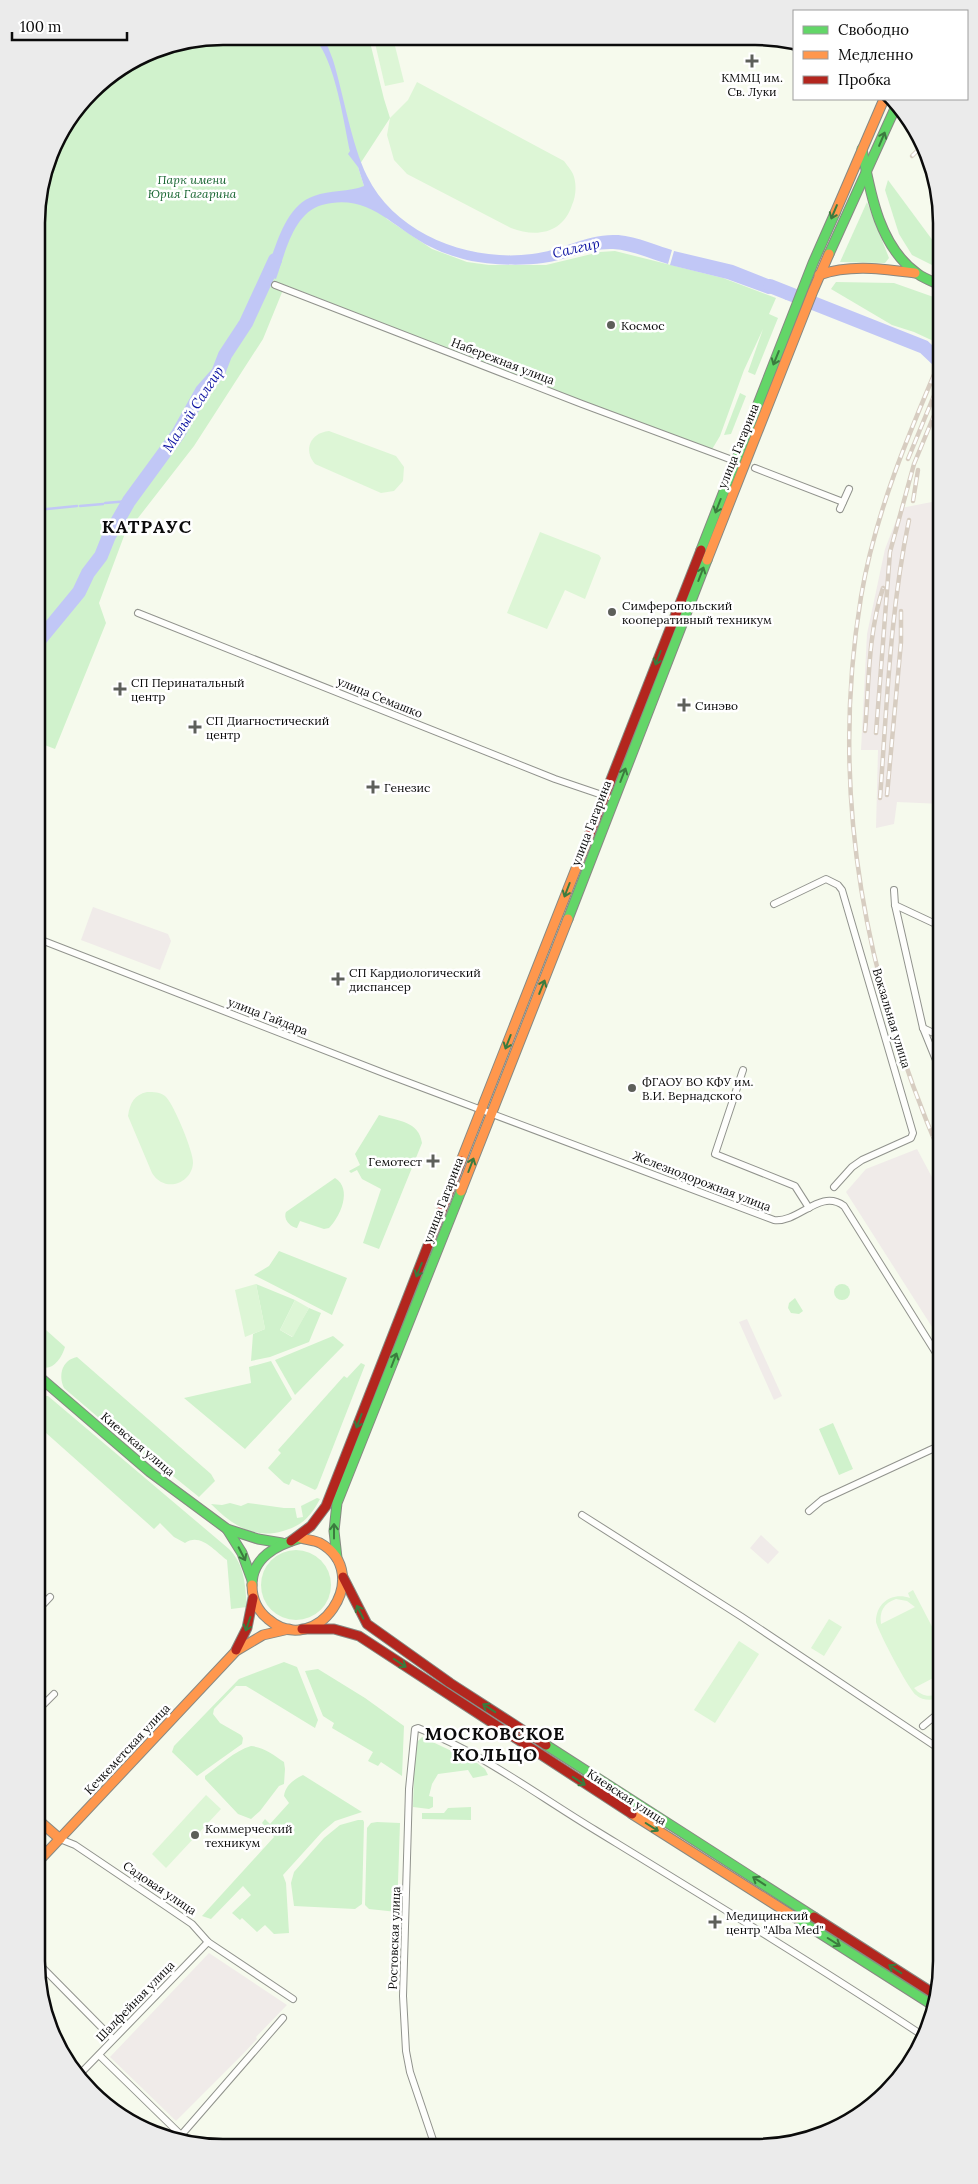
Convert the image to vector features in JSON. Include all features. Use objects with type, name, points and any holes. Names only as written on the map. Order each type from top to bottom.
[{"type":"main road","points":[[806,284],[813,262],[884,100]]},
{"type":"main road","name":"улица Гагарина","points":[[286,1542],[300,1536],[310,1527],[326,1506],[486,1112],[546,976],[803,317],[894,111]]},
{"type":"main road","points":[[862,149],[867,174],[891,245],[902,260],[916,273],[933,282]]},
{"type":"main road","points":[[806,284],[821,274],[837,269],[869,269],[916,273]]},
{"type":"main road","name":"улица Гагарина","points":[[337,1558],[334,1544],[334,1516],[337,1503],[604,796],[806,284]]},
{"type":"main road","name":"Киевская улица","points":[[45,1382],[150,1472],[227,1530],[242,1553],[252,1581]]},
{"type":"main road","name":"Киевская улица","points":[[227,1530],[258,1539],[286,1542]]},
{"type":"main road","points":[[301,1538],[318,1542],[337,1558],[342,1577],[342,1591],[334,1610],[321,1622],[302,1629],[289,1629],[276,1625],[266,1618],[258,1608],[253,1596],[252,1581],[260,1560],[268,1552],[286,1542],[301,1538]]},
{"type":"main road","name":"Киевская улица","points":[[342,1577],[367,1624],[450,1683],[930,1991]]},
{"type":"main road","name":"Кечкеметская улица","points":[[236,1651],[247,1628],[253,1596]]},
{"type":"main road","name":"Кечкеметская улица","points":[[45,1855],[236,1651],[262,1635],[289,1629]]},
{"type":"main road","name":"Киевская улица","points":[[302,1629],[334,1629],[359,1636],[611,1801],[928,2002]]},
{"type":"main road","name":"Садовая улица","points":[[45,1826],[60,1839]]},
{"type":"street","name":"Набережная улица","points":[[274,285],[573,401],[735,461]]},
{"type":"street","points":[[755,468],[843,502]]},
{"type":"street","points":[[840,509],[849,489]]},
{"type":"street","name":"улица Семашко","points":[[138,613],[556,779],[614,799]]},
{"type":"street","name":"Вокзальная улица","points":[[774,904],[826,879],[838,885],[842,890],[913,1133],[911,1138],[862,1160],[852,1167],[834,1187]]},
{"type":"street","points":[[894,890],[895,906],[923,1028],[933,1053]]},
{"type":"street","points":[[895,906],[933,923]]},
{"type":"street","name":"улица Гайдара","points":[[45,941],[486,1112]]},
{"type":"street","points":[[923,1028],[933,1033]]},
{"type":"street","points":[[743,1070],[715,1154],[796,1186],[809,1208]]},
{"type":"street","name":"Железнодорожная улица","points":[[486,1112],[774,1220],[785,1220],[827,1200],[834,1200],[844,1206],[933,1347]]},
{"type":"street","points":[[809,1511],[822,1500],[933,1449]]},
{"type":"street","points":[[582,1515],[742,1617],[933,1745]]},
{"type":"street","points":[[45,1602],[50,1597]]},
{"type":"street","points":[[45,1703],[54,1694]]},
{"type":"street","points":[[923,1726],[933,1718]]},
{"type":"street","name":"Ростовская улица","points":[[433,2139],[410,2072],[406,2051],[403,2005],[409,1790],[415,1729],[418,1728],[470,1752],[512,1777],[593,1829],[755,1927],[918,2032]]},
{"type":"street","name":"Садовая улица","points":[[60,1839],[75,1845],[192,1924],[208,1942],[293,1999]]},
{"type":"street","name":"Шалфейная улица","points":[[83,2071],[208,1942]]},
{"type":"street","points":[[45,1970],[113,2039]]},
{"type":"street","points":[[182,2134],[283,2018]]},
{"type":"street","points":[[99,2055],[180,2134]]},
{"type":"shaded area","points":[[933,502],[933,804],[897,802],[894,824],[876,828],[878,750],[861,750],[867,634],[885,549],[901,508]]},
{"type":"shaded area","points":[[93,907],[168,934],[171,941],[160,970],[81,940]]},
{"type":"shaded area","points":[[917,1149],[933,1179],[933,1328],[846,1192],[866,1169]]},
{"type":"shaded area","points":[[747,1319],[782,1396],[774,1400],[739,1322]]},
{"type":"shaded area","points":[[761,1535],[779,1552],[768,1564],[750,1548]]},
{"type":"shaded area","points":[[209,1953],[287,2005],[256,2037],[257,2039],[243,2054],[176,2121],[110,2057]]},
{"type":"green space","name":"Парк имени Юрия Гагарина","points":[[211,45],[371,45],[390,118],[358,167],[364,186],[387,219],[432,249],[467,262],[489,265],[546,265],[600,252],[615,251],[723,278],[776,298],[769,314],[778,318],[755,375],[748,372],[763,329],[744,370],[720,436],[711,451],[285,285],[263,339],[194,446],[124,536],[99,603],[106,623],[55,749],[45,745],[45,211],[48,188],[63,144],[89,106],[124,75],[144,63],[166,54],[188,48]]},
{"type":"green space","points":[[375,45],[395,45],[404,82],[385,86]]},
{"type":"green space","points":[[417,82],[564,161],[573,174],[576,190],[572,205],[562,222],[548,231],[530,233],[511,228],[407,174],[394,160],[387,135],[390,118],[408,100]]},
{"type":"green space","points":[[888,180],[933,241],[933,266],[912,255],[899,234],[885,190]]},
{"type":"green space","points":[[867,202],[889,258],[885,263],[840,262]]},
{"type":"green space","points":[[836,282],[894,283],[933,297],[933,341],[892,325],[831,289]]},
{"type":"green space","points":[[740,393],[746,396],[731,434],[724,435]]},
{"type":"green space","points":[[329,431],[396,456],[404,467],[403,481],[394,491],[381,493],[315,464],[309,453],[310,443],[317,435]]},
{"type":"green space","points":[[540,532],[599,555],[601,558],[585,599],[565,590],[547,629],[507,613]]},
{"type":"green space","points":[[147,1092],[161,1094],[169,1100],[187,1139],[193,1163],[188,1176],[177,1183],[164,1183],[152,1173],[128,1116],[133,1100]]},
{"type":"green space","points":[[379,1115],[412,1126],[417,1130],[422,1143],[379,1249],[363,1243],[381,1189],[362,1179],[357,1170],[351,1173],[349,1171],[360,1165],[355,1154]]},
{"type":"green space","points":[[335,1178],[343,1189],[344,1196],[337,1217],[329,1228],[324,1229],[300,1221],[297,1228],[286,1220],[286,1212]]},
{"type":"green space","points":[[279,1251],[347,1278],[332,1315],[254,1275],[269,1266]]},
{"type":"green space","points":[[256,1284],[295,1300],[280,1330],[292,1337],[309,1308],[321,1313],[309,1342],[270,1357],[251,1361],[253,1334],[265,1329]]},
{"type":"green space","points":[[256,1284],[265,1329],[245,1337],[235,1290]]},
{"type":"green space","points":[[842,1284],[850,1292],[842,1300],[834,1292]]},
{"type":"green space","points":[[795,1298],[803,1311],[799,1314],[791,1313],[788,1308],[789,1303]]},
{"type":"green space","points":[[295,1300],[309,1308],[293,1337],[280,1330]]},
{"type":"green space","points":[[45,1329],[65,1347],[58,1361],[46,1368]]},
{"type":"green space","points":[[333,1336],[344,1345],[295,1395],[275,1360]]},
{"type":"green space","points":[[77,1357],[211,1474],[215,1481],[199,1497],[173,1476],[169,1478],[64,1388],[61,1378],[63,1369],[68,1361]]},
{"type":"green space","points":[[271,1361],[292,1399],[245,1449],[184,1398],[251,1383],[249,1367]]},
{"type":"green space","points":[[361,1363],[365,1365],[317,1488],[315,1490],[292,1479],[289,1485],[284,1483],[268,1468],[281,1453],[278,1450],[344,1376],[347,1378]]},
{"type":"green space","points":[[45,1396],[48,1396],[229,1549],[241,1569],[245,1583],[247,1607],[231,1609],[227,1560],[202,1541],[191,1540],[185,1543],[174,1537],[160,1523],[154,1529],[45,1432]]},
{"type":"green space","points":[[833,1423],[853,1469],[839,1475],[819,1429]]},
{"type":"green space","points":[[317,1498],[320,1499],[305,1520],[290,1529],[272,1533],[252,1532],[243,1528],[226,1518],[211,1504],[222,1505],[230,1503],[241,1506],[248,1503],[295,1508],[297,1518],[303,1517],[301,1506]]},
{"type":"green space","points":[[296,1550],[309,1553],[321,1560],[328,1572],[331,1585],[328,1598],[321,1610],[309,1617],[296,1620],[283,1617],[271,1610],[264,1598],[261,1585],[264,1572],[271,1560],[283,1553]]},
{"type":"green space","points":[[913,1590],[933,1629],[933,1678],[914,1688],[927,1696],[933,1695],[933,1699],[922,1698],[912,1690],[894,1660],[876,1622],[879,1609],[886,1601],[897,1597],[910,1598],[908,1593]],"holes":[[[896,1599],[907,1601],[915,1607],[881,1624],[882,1611],[888,1603]]]},
{"type":"green space","points":[[829,1619],[842,1627],[824,1656],[811,1648]]},
{"type":"green space","points":[[739,1641],[759,1654],[715,1723],[694,1710]]},
{"type":"green space","points":[[284,1662],[297,1667],[318,1720],[315,1728],[246,1686],[236,1686],[214,1709],[213,1714],[220,1723],[241,1735],[243,1738],[242,1744],[197,1776],[172,1752],[174,1746],[239,1679]]},
{"type":"green space","points":[[318,1669],[365,1698],[404,1726],[402,1776],[381,1762],[378,1766],[368,1761],[373,1752],[332,1728],[334,1723],[323,1716],[305,1671]]},
{"type":"green space","points":[[422,1737],[477,1763],[485,1769],[488,1775],[473,1778],[468,1770],[438,1774],[432,1784],[429,1796],[433,1797],[433,1807],[429,1809],[413,1807],[415,1744]]},
{"type":"green space","points":[[251,1746],[264,1750],[284,1762],[285,1769],[284,1784],[279,1786],[260,1811],[251,1819],[238,1814],[205,1779],[205,1776],[233,1755]]},
{"type":"green space","points":[[303,1775],[362,1812],[335,1821],[322,1832],[283,1875],[286,1883],[289,1933],[274,1934],[265,1925],[257,1932],[242,1918],[240,1920],[232,1913],[251,1895],[243,1886],[211,1919],[202,1916],[274,1837],[262,1823],[265,1819],[270,1824],[289,1803],[284,1796],[286,1789],[293,1781]]},
{"type":"green space","points":[[206,1795],[221,1809],[166,1868],[152,1854]]},
{"type":"green space","points":[[471,1807],[471,1820],[422,1819],[422,1813],[444,1813],[448,1808]]},
{"type":"green space","points":[[363,1820],[364,1822],[362,1904],[355,1909],[294,1906],[291,1883],[294,1872],[324,1838],[340,1825]]},
{"type":"green space","points":[[371,1823],[400,1823],[397,1912],[369,1909],[365,1905],[367,1828]]},
{"type":"water","points":[[320,45],[326,45],[333,60],[356,149],[367,176],[380,197],[396,214],[416,229],[437,240],[460,248],[508,255],[532,254],[553,250],[592,238],[620,235],[672,250],[668,264],[634,253],[613,249],[596,250],[535,264],[475,262],[435,249],[368,208],[339,202],[312,209],[304,216],[297,225],[287,247],[276,279],[265,275],[282,229],[295,209],[304,201],[314,196],[364,186],[358,167],[348,154],[350,151],[341,107],[326,58]]},
{"type":"water","points":[[674,251],[733,265],[791,288],[786,300],[776,293],[768,294],[727,279],[670,265]]},
{"type":"waterway","name":"Малый Салгир","points":[[45,633],[79,592],[88,573],[101,556],[109,536],[129,501],[178,434],[202,391],[218,373],[225,355],[246,323],[275,260]]},
{"type":"waterway","name":"Салгир","points":[[770,286],[924,347],[933,356]]},
{"type":"waterway","points":[[105,503],[129,501]]},
{"type":"waterway","points":[[80,506],[103,504]]},
{"type":"waterway","points":[[45,509],[77,506]]},
{"type":"railway","points":[[912,156],[917,151]]},
{"type":"railway","points":[[933,377],[894,474],[867,566],[852,669],[849,741],[852,813],[860,883],[874,953],[892,1022],[915,1090],[933,1135]]},
{"type":"railway","points":[[908,459],[933,398]]},
{"type":"railway","points":[[876,733],[890,552],[914,464],[933,418]]},
{"type":"railway","points":[[913,501],[918,470]]},
{"type":"railway","points":[[880,798],[893,624],[909,520]]},
{"type":"railway","points":[[865,731],[874,623],[883,588]]},
{"type":"railway","points":[[887,795],[901,642],[901,611]]},
{"type":"traffic: fast","points":[[829,254],[894,111]]},
{"type":"traffic: fast","points":[[862,149],[873,200],[885,234],[905,263],[918,274],[933,282]]},
{"type":"traffic: fast","points":[[701,550],[813,263],[835,213]]},
{"type":"traffic: fast","points":[[568,919],[707,560]]},
{"type":"traffic: fast","points":[[337,1558],[334,1531],[337,1503],[461,1191]]},
{"type":"traffic: fast","points":[[45,1382],[150,1472],[227,1529],[258,1539],[282,1543]]},
{"type":"traffic: fast","points":[[227,1529],[242,1553],[252,1580]]},
{"type":"traffic: fast","points":[[252,1585],[256,1567],[267,1554],[283,1544],[301,1538]]},
{"type":"traffic: fast","points":[[546,1745],[814,1917]]},
{"type":"traffic: fast","points":[[796,1918],[928,2002]]},
{"type":"traffic: slow","points":[[835,213],[884,100]]},
{"type":"traffic: slow","points":[[707,560],[829,254]]},
{"type":"traffic: slow","points":[[819,275],[855,268],[915,273]]},
{"type":"traffic: slow","points":[[461,1161],[590,833]]},
{"type":"traffic: slow","points":[[461,1191],[568,919]]},
{"type":"traffic: slow","points":[[252,1585],[254,1600],[261,1612],[268,1619],[286,1629],[304,1629],[320,1622],[333,1608],[341,1592],[342,1574],[336,1557],[320,1543],[301,1538]]},
{"type":"traffic: slow","points":[[45,1854],[236,1651],[263,1635],[289,1629]]},
{"type":"traffic: slow","points":[[632,1814],[796,1918]]},
{"type":"traffic: slow","points":[[45,1826],[60,1839]]},
{"type":"traffic: jam","points":[[590,833],[701,550]]},
{"type":"traffic: jam","points":[[291,1541],[311,1526],[326,1506],[461,1161]]},
{"type":"traffic: jam","points":[[343,1577],[367,1624],[450,1683],[546,1745]]},
{"type":"traffic: jam","points":[[236,1650],[247,1628],[253,1598]]},
{"type":"traffic: jam","points":[[302,1629],[334,1629],[359,1636],[632,1814]]},
{"type":"traffic: jam","points":[[814,1917],[930,1991]]},
{"type":"place","name":"КММЦ им. Св. Луки","points":[[752,61]]},
{"type":"place","name":"Космос","points":[[611,325]]},
{"type":"place","name":"Симферопольский кооперативный техникум","points":[[612,612]]},
{"type":"place","name":"СП Перинатальный центр","points":[[120,689]]},
{"type":"place","name":"Синэво","points":[[684,705]]},
{"type":"place","name":"СП Диагностический центр","points":[[195,727]]},
{"type":"place","name":"Генезис","points":[[373,787]]},
{"type":"place","name":"СП Кардиологический диспансер","points":[[338,979]]},
{"type":"place","name":"ФГАОУ ВО КФУ им. В.И. Вернадского","points":[[632,1088]]},
{"type":"place","name":"Гемотест","points":[[433,1161]]},
{"type":"place","name":"Коммерческий техникум","points":[[195,1835]]},
{"type":"place","name":"Медицинский центр \"Alba Med\"","points":[[715,1922]]},
{"type":"district","name":"КАТРАУС","points":[[147,526]]},
{"type":"district","name":"МОСКОВСКОЕ КОЛЬЦО","points":[[495,1744]]}]
